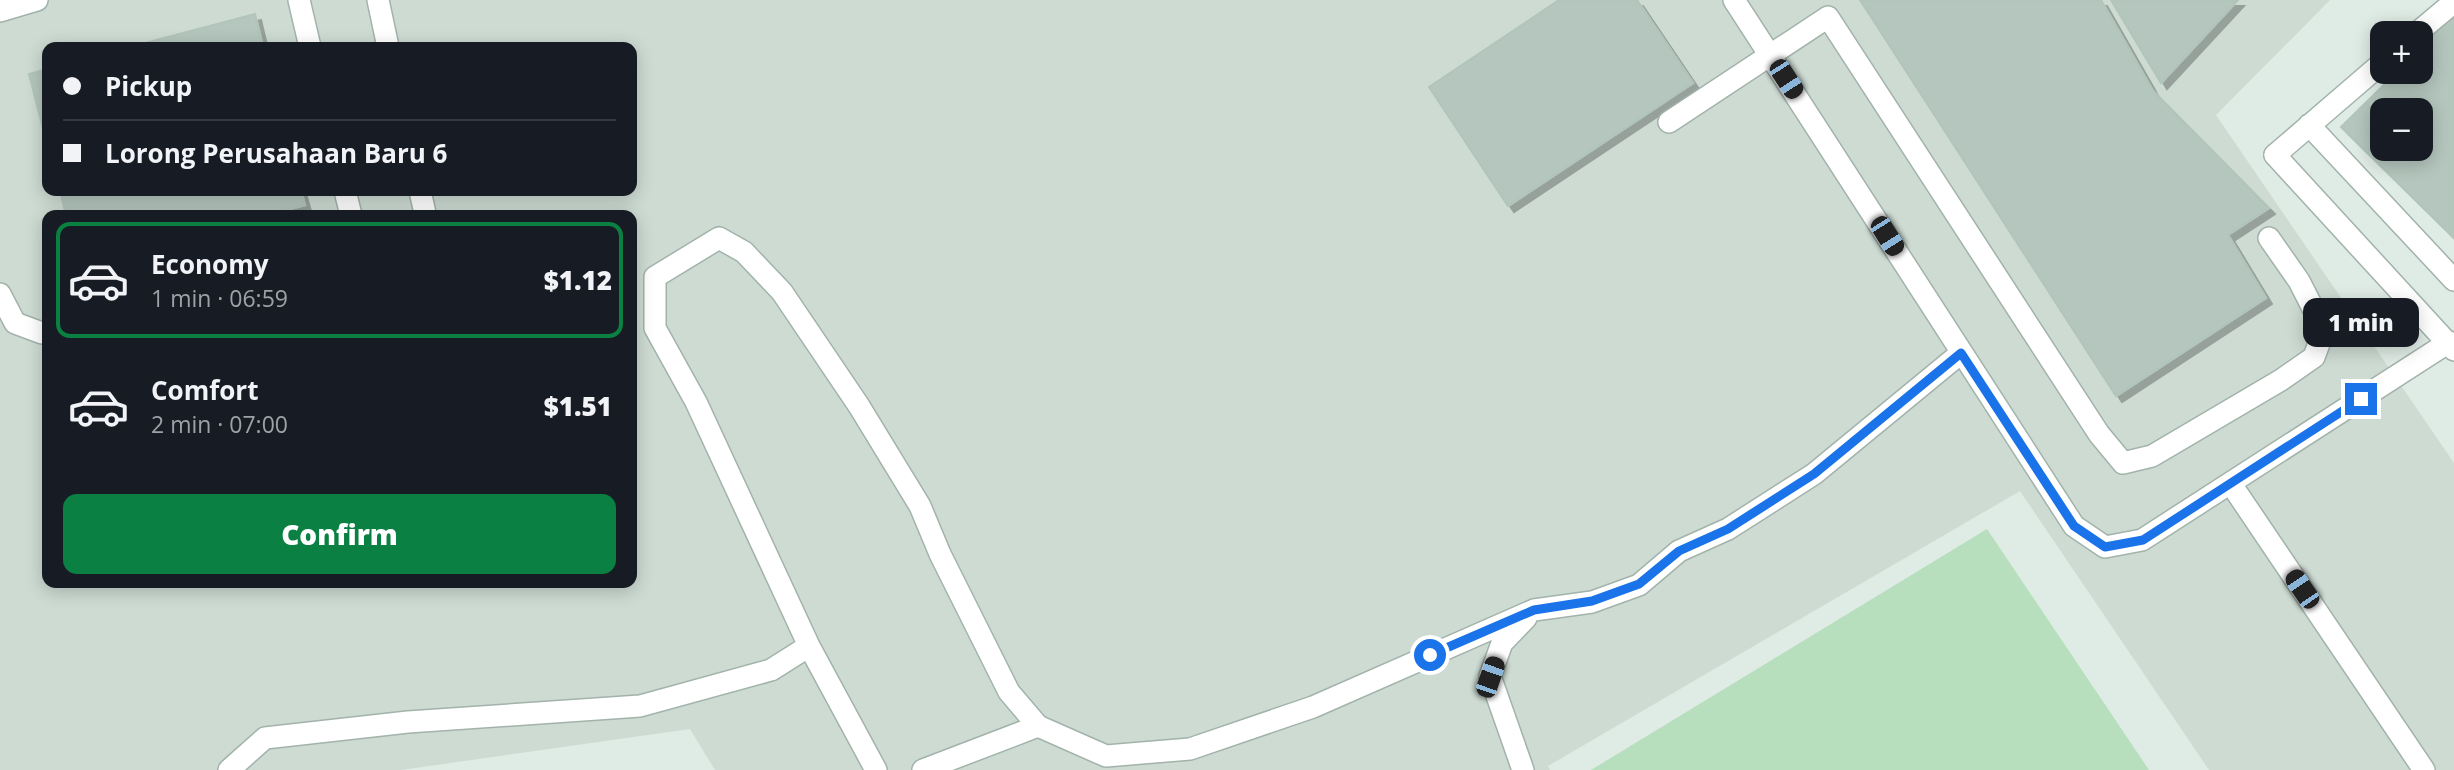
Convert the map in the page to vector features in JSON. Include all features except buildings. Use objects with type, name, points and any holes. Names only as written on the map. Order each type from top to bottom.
[{"type":"street","points":[[0,11],[37,0]]},
{"type":"street","points":[[299,0],[309,42]]},
{"type":"street","points":[[378,0],[387,42]]},
{"type":"street","points":[[1734,0],[2074,526],[2105,547],[2143,540],[2451,346],[2275,155],[2370,73]]},
{"type":"street","points":[[2431,21],[2454,2]]},
{"type":"street","points":[[1669,122],[1772,56],[1823,9],[2099,434],[2123,463],[2152,456],[2281,380],[2314,357],[2324,330],[2299,281],[2269,238]]},
{"type":"street","points":[[2309,125],[2454,280]]},
{"type":"street","points":[[876,770],[809,646],[696,402],[655,328],[655,277],[719,238],[744,252],[782,292],[859,406],[920,506],[940,554],[1009,692],[1038,726],[1106,755],[1190,749],[1313,708],[1534,610],[1592,601],[1639,584],[1679,551],[1728,529],[1814,474],[1961,353]]},
{"type":"street","points":[[0,294],[16,323],[42,333]]},
{"type":"street","points":[[2231,484],[2424,770]]},
{"type":"street","points":[[1523,770],[1490,677],[1502,643],[1534,610]]},
{"type":"street","points":[[229,770],[265,738],[408,722],[640,706],[771,670],[809,646]]},
{"type":"street","points":[[923,770],[1038,726]]},
{"type":"shaded area","points":[[0,0],[2330,0],[2216,115],[2454,463],[2454,770],[2209,770],[2020,491],[1548,766],[1550,770],[715,770],[690,729],[401,770],[0,770]]},
{"type":"green space","points":[[1987,529],[2149,770],[1591,770]]},
{"type":"route","points":[[1430,655],[1534,610],[1592,601],[1639,584],[1662,568],[1679,551],[1728,529],[1814,474],[1961,353],[2074,526],[2105,547],[2143,540],[2361,399]]}]
